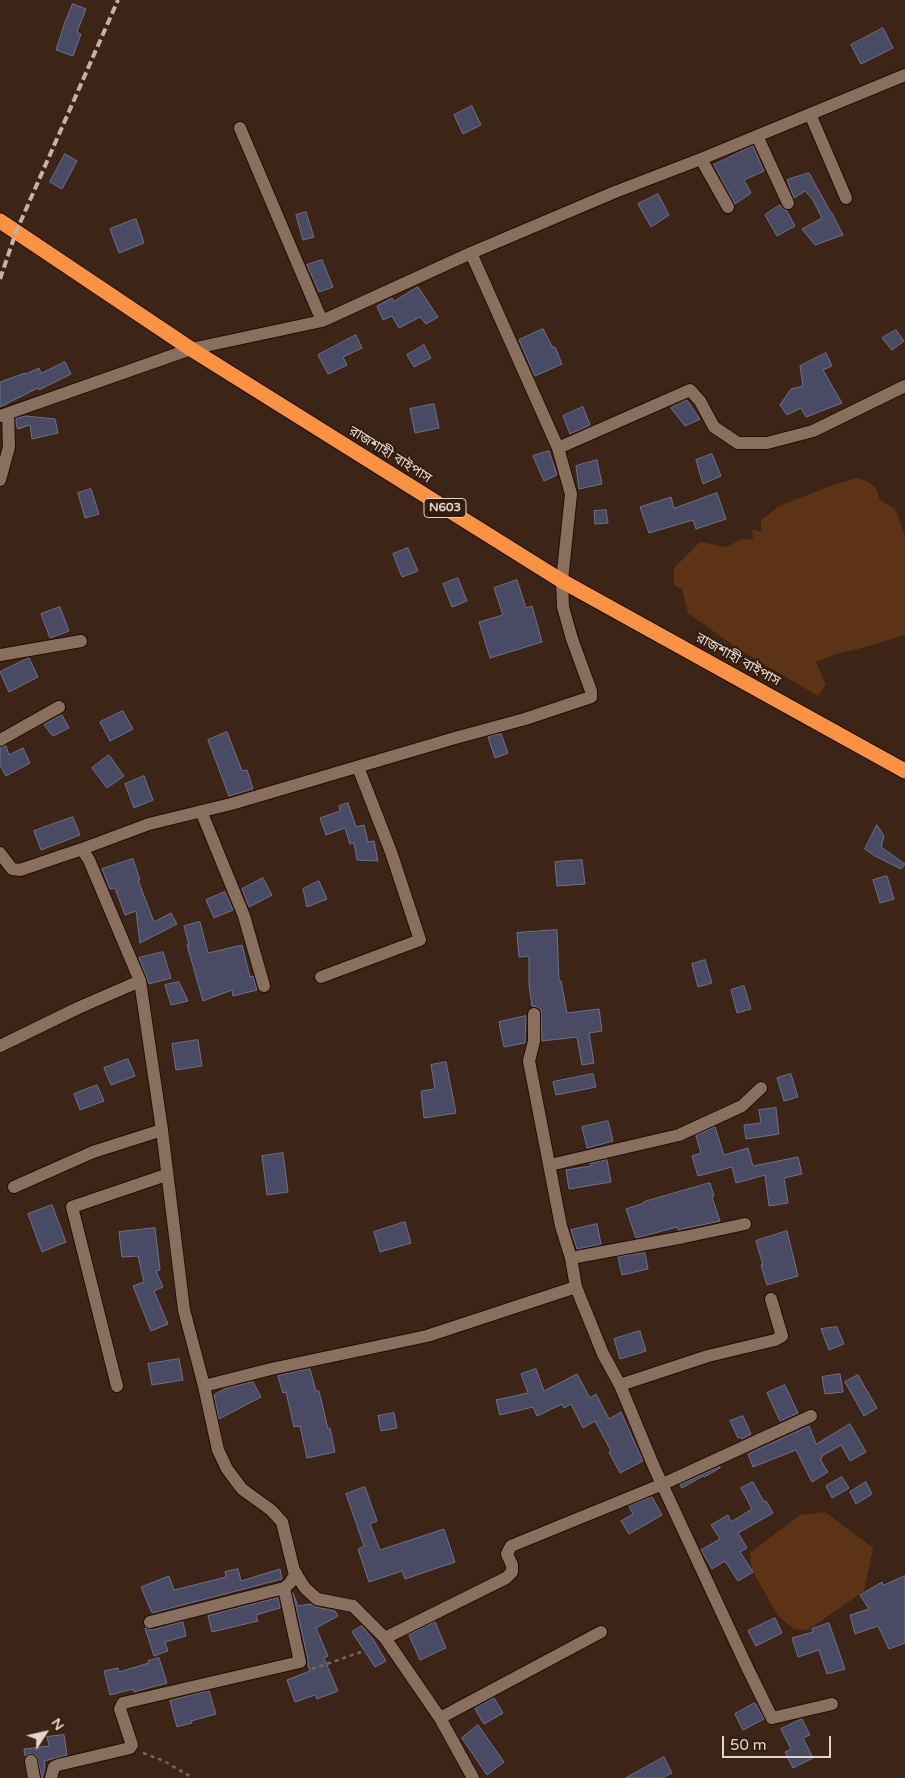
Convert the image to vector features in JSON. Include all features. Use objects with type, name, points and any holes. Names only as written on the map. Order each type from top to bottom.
[{"type":"highway","name":"রাজশাহী বাইপাস","points":[[0,221],[191,349],[562,581],[905,771]]},
{"type":"street","points":[[0,480],[9,447],[4,415],[191,349],[322,321],[472,253],[615,192],[701,159],[905,75]]},
{"type":"street","points":[[810,114],[846,198]]},
{"type":"street","points":[[240,128],[322,321]]},
{"type":"street","points":[[757,136],[788,203]]},
{"type":"street","points":[[701,159],[728,207]]},
{"type":"street","points":[[0,853],[12,868],[20,870],[149,824],[358,767],[525,719],[591,697],[591,691],[572,639],[563,607],[562,581],[571,494],[558,448],[472,253]]},
{"type":"street","points":[[558,448],[690,390],[700,401],[714,427],[738,443],[767,443],[813,431],[905,386]]},
{"type":"street","points":[[0,655],[81,641]]},
{"type":"street","points":[[0,740],[58,707]]},
{"type":"street","points":[[321,977],[420,940],[391,852],[358,767]]},
{"type":"street","points":[[201,811],[244,916],[264,986]]},
{"type":"street","points":[[82,849],[89,860],[140,980],[162,1130],[184,1310],[218,1450],[227,1469],[242,1489],[271,1510],[282,1522],[286,1544],[296,1573],[305,1588],[317,1599],[353,1606],[385,1638],[440,1718],[473,1778]]},
{"type":"street","points":[[0,1046],[140,980]]},
{"type":"street","points":[[534,1014],[534,1042],[529,1061],[562,1226],[571,1258],[576,1287],[603,1354],[620,1384],[654,1467],[772,1718],[832,1704]]},
{"type":"street","points":[[550,1165],[679,1135],[742,1106],[761,1088]]},
{"type":"street","points":[[14,1187],[93,1152],[162,1130]]},
{"type":"street","points":[[117,1386],[72,1207],[166,1175]]},
{"type":"street","points":[[571,1258],[745,1224]]},
{"type":"street","points":[[204,1386],[271,1369],[427,1336],[576,1287]]},
{"type":"street","points":[[620,1384],[708,1356],[775,1340],[782,1336],[770,1298]]},
{"type":"street","points":[[385,1638],[506,1578],[512,1572],[512,1564],[507,1554],[511,1546],[663,1484],[811,1416]]},
{"type":"street","points":[[150,1622],[284,1588],[290,1583],[296,1573]]},
{"type":"street","points":[[51,1778],[54,1767],[58,1765],[130,1748],[132,1745],[120,1709],[123,1703],[300,1662],[284,1588]]},
{"type":"street","points":[[440,1718],[601,1632]]},
{"type":"street","points":[[31,1761],[34,1778]]},
{"type":"path","points":[[300,1662],[303,1669],[309,1670],[361,1652]]},
{"type":"path","points":[[130,1748],[164,1761],[193,1778]]},
{"type":"shaded area","points":[[857,478],[867,481],[876,488],[880,500],[895,509],[905,535],[905,635],[836,654],[816,662],[826,684],[818,696],[735,647],[688,613],[682,589],[674,585],[674,568],[700,542],[726,547],[743,539],[753,540],[752,529],[761,532],[761,520],[779,506],[833,485]]},
{"type":"shaded area","points":[[825,1512],[873,1548],[864,1591],[808,1630],[794,1629],[778,1616],[752,1570],[750,1553],[800,1515]]},
{"type":"building","points":[[73,4],[86,9],[77,32],[81,34],[73,56],[56,50]]},
{"type":"building","points":[[883,28],[893,48],[861,64],[851,45]]},
{"type":"building","points":[[472,106],[481,125],[463,134],[454,115]]},
{"type":"building","points":[[753,146],[764,171],[744,180],[751,193],[735,204],[714,165]]},
{"type":"building","points":[[65,154],[77,161],[62,189],[50,182]]},
{"type":"building","points":[[809,173],[843,235],[815,245],[802,229],[822,218],[813,200],[805,191],[794,198],[787,180]]},
{"type":"building","points":[[658,194],[669,215],[651,227],[638,204]]},
{"type":"building","points":[[780,205],[787,211],[795,226],[777,236],[765,215]]},
{"type":"building","points":[[306,212],[314,237],[303,240],[296,215]]},
{"type":"building","points":[[136,219],[144,243],[119,253],[110,229]]},
{"type":"building","points":[[322,260],[333,287],[319,292],[307,265]]},
{"type":"building","points":[[418,287],[438,317],[426,324],[420,317],[399,328],[392,316],[383,320],[377,306],[392,298],[394,301]]},
{"type":"building","points":[[543,329],[553,348],[555,347],[562,364],[535,376],[519,340]]},
{"type":"building","points":[[896,330],[904,341],[892,350],[882,338]]},
{"type":"building","points":[[356,335],[362,348],[343,357],[347,365],[328,374],[318,355]]},
{"type":"building","points":[[424,345],[431,358],[414,367],[407,355]]},
{"type":"building","points":[[826,353],[832,366],[823,370],[842,403],[806,417],[801,408],[787,415],[780,405],[791,389],[803,386],[800,366]]},
{"type":"building","points":[[65,362],[71,374],[0,407],[0,382],[39,368],[41,373]]},
{"type":"building","points":[[687,400],[700,419],[685,426],[671,408]]},
{"type":"building","points":[[434,404],[439,428],[415,433],[410,409]]},
{"type":"building","points":[[583,407],[590,425],[570,434],[563,416]]},
{"type":"building","points":[[26,416],[55,419],[58,433],[32,439],[30,425],[18,429],[16,425],[16,419]]},
{"type":"building","points":[[549,451],[557,475],[544,481],[533,456]]},
{"type":"building","points":[[712,454],[721,476],[703,484],[696,460]]},
{"type":"building","points":[[597,460],[602,484],[579,489],[576,466]]},
{"type":"building","points":[[91,489],[99,514],[85,518],[78,493]]},
{"type":"building","points":[[717,493],[726,519],[696,529],[693,520],[649,533],[640,507],[671,497],[674,508]]},
{"type":"building","points":[[606,510],[608,523],[595,524],[594,511]]},
{"type":"building","points":[[408,548],[418,571],[402,577],[393,554]]},
{"type":"building","points":[[458,578],[467,601],[452,607],[443,584]]},
{"type":"building","points":[[517,580],[526,608],[532,606],[542,642],[490,658],[479,622],[503,615],[494,588]]},
{"type":"building","points":[[60,607],[69,631],[50,638],[41,614]]},
{"type":"building","points":[[29,658],[38,677],[9,692],[0,672]]},
{"type":"building","points":[[123,711],[133,729],[110,741],[100,722]]},
{"type":"building","points":[[62,715],[69,728],[53,736],[44,725]]},
{"type":"building","points":[[227,732],[242,771],[247,770],[253,789],[229,796],[208,740]]},
{"type":"building","points":[[501,734],[508,753],[495,758],[488,737]]},
{"type":"building","points":[[6,746],[9,755],[23,748],[30,763],[6,776],[0,765],[0,748]]},
{"type":"building","points":[[109,755],[124,776],[107,788],[92,768]]},
{"type":"building","points":[[144,776],[153,800],[134,808],[125,784]]},
{"type":"building","points":[[348,803],[356,827],[364,825],[368,842],[374,841],[378,861],[357,860],[354,843],[350,844],[345,828],[326,835],[320,818],[340,811],[339,806]]},
{"type":"building","points":[[73,817],[80,835],[41,850],[34,831]]},
{"type":"building","points":[[877,825],[884,836],[881,847],[905,864],[901,869],[865,849]]},
{"type":"building","points":[[133,859],[140,880],[138,880],[154,922],[171,913],[177,924],[140,943],[136,911],[125,915],[115,888],[110,889],[102,869]]},
{"type":"building","points":[[582,860],[585,884],[557,886],[555,862]]},
{"type":"building","points":[[887,876],[894,899],[880,903],[873,880]]},
{"type":"building","points":[[263,878],[272,895],[249,907],[242,889]]},
{"type":"building","points":[[319,881],[327,899],[307,907],[303,889]]},
{"type":"building","points":[[225,892],[233,910],[214,918],[206,900]]},
{"type":"building","points":[[200,922],[208,953],[242,945],[250,977],[253,976],[257,990],[233,996],[232,990],[203,1001],[187,945],[189,945],[184,926]]},
{"type":"building","points":[[557,930],[559,981],[561,981],[567,1013],[599,1009],[602,1031],[589,1033],[594,1063],[582,1065],[577,1037],[542,1041],[541,1010],[538,1007],[532,1006],[529,985],[529,956],[519,957],[517,933]]},
{"type":"building","points":[[163,952],[171,978],[149,984],[139,958]]},
{"type":"building","points":[[705,960],[712,983],[698,987],[692,964]]},
{"type":"building","points":[[179,982],[188,1001],[171,1005],[165,985]]},
{"type":"building","points":[[744,986],[751,1009],[737,1013],[731,990]]},
{"type":"building","points":[[526,1016],[525,1043],[504,1047],[499,1022]]},
{"type":"building","points":[[198,1040],[202,1066],[176,1070],[172,1044]]},
{"type":"building","points":[[128,1059],[135,1076],[111,1085],[104,1068]]},
{"type":"building","points":[[446,1062],[456,1113],[424,1118],[421,1091],[435,1089],[431,1065]]},
{"type":"building","points":[[593,1074],[596,1087],[556,1095],[553,1082]]},
{"type":"building","points":[[791,1074],[798,1097],[784,1101],[777,1078]]},
{"type":"building","points":[[97,1085],[104,1101],[80,1110],[74,1094]]},
{"type":"building","points":[[776,1108],[779,1134],[746,1139],[744,1125],[761,1123],[759,1110]]},
{"type":"building","points":[[608,1121],[613,1141],[587,1148],[582,1127]]},
{"type":"building","points":[[715,1127],[724,1155],[748,1148],[753,1166],[798,1157],[802,1174],[784,1178],[788,1203],[769,1206],[765,1175],[736,1183],[732,1167],[698,1176],[692,1156],[701,1153],[696,1136]]},
{"type":"building","points":[[283,1153],[288,1192],[267,1195],[262,1156]]},
{"type":"building","points":[[607,1160],[611,1182],[569,1189],[566,1170],[591,1166],[590,1164]]},
{"type":"building","points":[[710,1183],[714,1196],[712,1197],[720,1221],[678,1230],[677,1227],[636,1238],[626,1209]]},
{"type":"building","points":[[52,1205],[66,1242],[42,1252],[28,1214]]},
{"type":"building","points":[[405,1222],[411,1243],[380,1252],[374,1232]]},
{"type":"building","points":[[597,1224],[601,1244],[577,1249],[571,1230]]},
{"type":"building","points":[[155,1228],[160,1270],[156,1271],[163,1287],[154,1291],[168,1324],[151,1331],[133,1286],[144,1282],[138,1256],[122,1257],[119,1232]]},
{"type":"building","points":[[787,1231],[798,1276],[767,1285],[756,1241]]},
{"type":"building","points":[[645,1253],[648,1269],[622,1275],[618,1257]]},
{"type":"building","points":[[837,1327],[844,1344],[829,1350],[821,1329]]},
{"type":"building","points":[[640,1331],[646,1351],[620,1359],[614,1339]]},
{"type":"building","points":[[179,1359],[183,1380],[152,1385],[148,1364]]},
{"type":"building","points":[[310,1369],[316,1391],[319,1391],[335,1452],[307,1458],[300,1426],[294,1427],[286,1392],[283,1393],[278,1376]]},
{"type":"building","points":[[536,1369],[544,1391],[577,1374],[590,1398],[596,1394],[609,1419],[621,1412],[643,1461],[620,1473],[595,1421],[583,1428],[571,1404],[564,1408],[562,1404],[537,1416],[533,1407],[500,1415],[496,1400],[528,1393],[521,1374]]},
{"type":"building","points":[[840,1374],[843,1392],[825,1394],[822,1377]]},
{"type":"building","points":[[858,1375],[877,1408],[864,1416],[845,1382]]},
{"type":"building","points":[[253,1382],[261,1397],[219,1419],[214,1395],[224,1389]]},
{"type":"building","points":[[785,1385],[798,1413],[780,1421],[767,1393]]},
{"type":"building","points":[[394,1413],[397,1428],[381,1431],[378,1416]]},
{"type":"building","points":[[743,1416],[751,1434],[742,1439],[741,1437],[738,1438],[730,1421]]},
{"type":"building","points":[[850,1424],[866,1452],[850,1461],[841,1445],[822,1456],[820,1459],[828,1472],[812,1482],[796,1450],[753,1467],[748,1454],[809,1426],[816,1444]]},
{"type":"building","points":[[720,1467],[682,1488],[680,1485]]},
{"type":"building","points":[[842,1477],[849,1488],[832,1498],[826,1486]]},
{"type":"building","points":[[753,1482],[764,1502],[766,1501],[773,1513],[738,1533],[747,1548],[740,1552],[753,1572],[738,1581],[725,1561],[712,1569],[701,1550],[720,1539],[711,1525],[728,1515],[731,1522],[752,1509],[741,1488]]},
{"type":"building","points":[[866,1482],[872,1494],[856,1504],[850,1492]]},
{"type":"building","points":[[365,1487],[377,1521],[370,1524],[380,1550],[444,1529],[455,1562],[405,1579],[402,1571],[369,1582],[358,1549],[364,1546],[346,1494]]},
{"type":"building","points":[[652,1497],[662,1515],[629,1534],[621,1521],[633,1514],[629,1506]]},
{"type":"building","points":[[238,1569],[241,1581],[280,1569],[282,1579],[152,1613],[141,1587],[169,1576],[174,1590],[226,1577],[225,1572]]},
{"type":"building","points":[[905,1576],[905,1643],[889,1649],[878,1626],[855,1634],[850,1615],[869,1609],[860,1595],[882,1582],[883,1585]]},
{"type":"building","points":[[293,1593],[298,1606],[310,1604],[315,1607],[335,1611],[338,1616],[316,1628],[328,1656],[324,1658],[338,1691],[317,1699],[315,1695],[295,1702],[287,1680],[310,1671]]},
{"type":"building","points":[[278,1598],[280,1608],[256,1615],[258,1621],[212,1632],[208,1616]]},
{"type":"building","points":[[775,1618],[782,1633],[756,1646],[748,1631]]},
{"type":"building","points":[[183,1622],[186,1636],[165,1642],[168,1651],[154,1656],[145,1628],[152,1630]]},
{"type":"building","points":[[435,1622],[446,1648],[420,1660],[409,1635]]},
{"type":"building","points":[[829,1623],[845,1669],[827,1674],[819,1650],[798,1657],[792,1638],[813,1632],[812,1629]]},
{"type":"building","points":[[362,1626],[373,1639],[386,1661],[375,1667],[352,1632]]},
{"type":"building","points":[[159,1658],[167,1683],[134,1692],[133,1689],[110,1695],[104,1671],[118,1668],[119,1672]]},
{"type":"building","points":[[209,1691],[216,1714],[177,1727],[170,1701]]},
{"type":"building","points":[[494,1698],[503,1713],[484,1724],[475,1709]]},
{"type":"building","points":[[755,1703],[764,1719],[743,1730],[735,1714]]},
{"type":"building","points":[[802,1719],[810,1735],[803,1738],[813,1758],[793,1768],[785,1752],[791,1749],[781,1729]]},
{"type":"building","points":[[478,1725],[504,1762],[487,1775],[462,1738]]},
{"type":"building","points":[[64,1735],[67,1755],[44,1761],[45,1768],[42,1778],[37,1756],[30,1753],[25,1756],[24,1749],[49,1746],[47,1737]]},
{"type":"building","points":[[664,1757],[672,1773],[662,1778],[626,1778]]},
{"type":"railway","points":[[0,279],[16,232],[118,0]]}]
